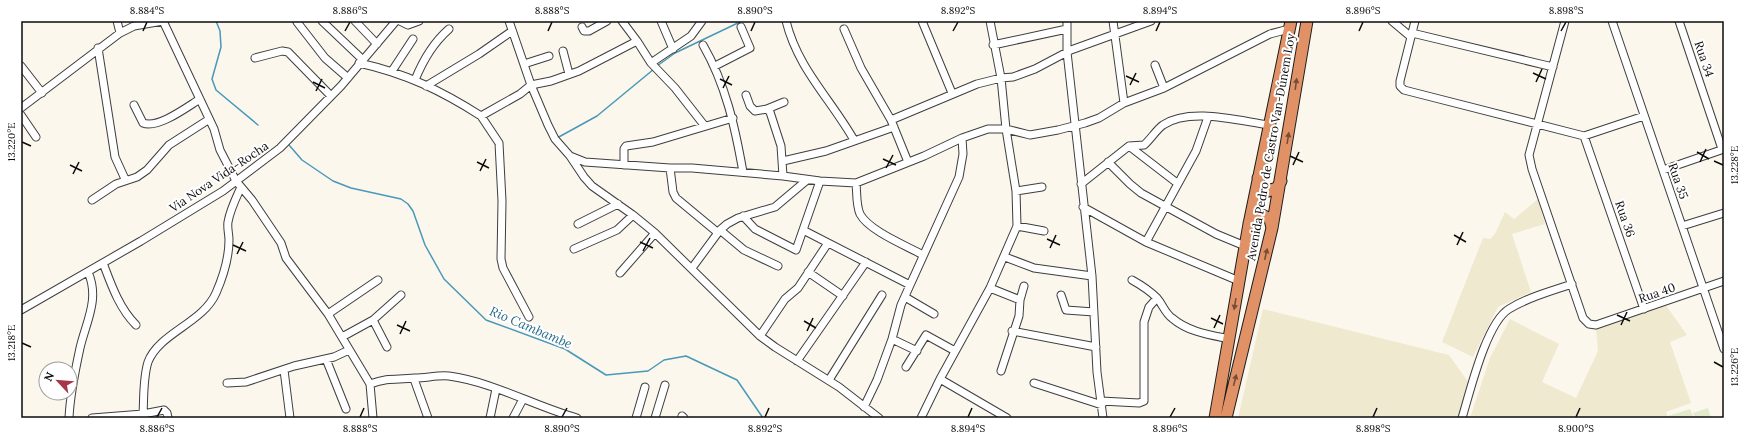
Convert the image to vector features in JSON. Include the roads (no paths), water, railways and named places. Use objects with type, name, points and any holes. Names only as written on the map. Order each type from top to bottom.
[{"type":"highway","name":"Avenida Pedro de Castro Van-Dúnem Loy","points":[[1226,418],[1272,228],[1307,21]]},
{"type":"highway","name":"Avenida Pedro de Castro Van-Dúnem Loy","points":[[1215,418],[1249,224],[1290,25]]},
{"type":"highway","points":[[1258,178],[1259,185],[1267,191],[1276,189],[1281,181]]},
{"type":"highway","points":[[1249,224],[1253,218],[1262,215],[1270,219],[1272,228]]},
{"type":"street","points":[[117,21],[120,33]]},
{"type":"street","points":[[21,108],[98,48],[120,33],[134,26],[163,21],[200,99],[208,120],[214,129],[220,150],[236,181],[252,200],[281,243],[289,262],[328,314],[370,384],[373,418]]},
{"type":"street","points":[[322,21],[361,62],[392,71],[415,80],[454,99],[482,116],[499,143],[502,201],[501,259],[504,268],[529,317]]},
{"type":"street","points":[[355,21],[377,44]]},
{"type":"street","name":"Via Nova Vida-Rocha","points":[[21,310],[103,262],[141,242],[236,181],[280,148],[348,78],[396,21]]},
{"type":"street","points":[[400,21],[408,25],[419,21]]},
{"type":"street","points":[[582,27],[584,31],[589,31],[607,21]]},
{"type":"street","points":[[622,21],[651,63],[676,88],[704,125]]},
{"type":"street","points":[[661,21],[673,48]]},
{"type":"street","points":[[691,21],[695,30]]},
{"type":"street","points":[[651,63],[691,36],[702,21]]},
{"type":"street","points":[[786,21],[790,37],[799,58],[838,113],[854,140]]},
{"type":"street","points":[[923,21],[952,94]]},
{"type":"street","points":[[921,418],[940,378],[990,288],[1005,257],[1017,226],[1016,191],[1006,130],[1001,78],[990,21]]},
{"type":"street","points":[[1067,21],[1067,52],[1080,184],[1092,276],[1097,372],[1103,418]]},
{"type":"street","points":[[1113,21],[1124,103]]},
{"type":"street","points":[[783,161],[826,151],[892,123],[952,94],[1035,69],[1067,52],[1151,21]]},
{"type":"street","points":[[1302,50],[1311,21]]},
{"type":"street","points":[[1392,21],[1411,35],[1553,67]]},
{"type":"street","points":[[1415,21],[1400,81],[1400,86],[1404,90],[1538,123],[1584,136],[1644,116]]},
{"type":"street","points":[[1462,418],[1479,362],[1497,321],[1502,314],[1522,302],[1572,284],[1530,162],[1530,151],[1565,21]]},
{"type":"street","name":"Rua 35","points":[[1612,21],[1724,349]]},
{"type":"street","name":"Rua 34","points":[[1679,21],[1723,149]]},
{"type":"street","points":[[297,22],[325,58],[348,78]]},
{"type":"street","points":[[426,86],[479,54],[512,24],[531,85],[555,139],[570,156],[578,169],[592,186],[633,215],[655,233],[760,336],[829,380],[879,418]]},
{"type":"street","points":[[570,156],[585,162],[596,161],[624,165],[743,172],[820,182],[856,182],[908,162],[962,138],[988,129],[1006,130],[1030,135],[1075,126],[1099,118],[1124,103],[1164,88],[1290,25]]},
{"type":"street","points":[[715,66],[750,47],[741,26]]},
{"type":"street","points":[[415,80],[423,61],[435,43],[449,29]]},
{"type":"street","points":[[844,29],[860,68],[892,123],[908,162]]},
{"type":"street","points":[[994,45],[1067,29]]},
{"type":"street","points":[[392,71],[413,39]]},
{"type":"street","points":[[482,116],[520,94],[531,85],[551,81],[579,70],[637,41]]},
{"type":"street","points":[[702,45],[715,66],[733,118],[743,172]]},
{"type":"street","points":[[98,48],[116,157],[125,180]]},
{"type":"street","points":[[255,58],[282,51],[288,52],[331,96]]},
{"type":"street","points":[[563,51],[569,74]]},
{"type":"street","points":[[524,64],[549,56]]},
{"type":"street","points":[[1155,65],[1164,88]]},
{"type":"street","points":[[21,66],[42,93]]},
{"type":"street","points":[[746,95],[750,106],[755,111],[767,109],[784,102]]},
{"type":"street","points":[[134,105],[143,123],[150,124],[164,120],[200,99]]},
{"type":"street","points":[[767,109],[778,136],[783,161],[783,176]]},
{"type":"street","points":[[21,115],[36,137]]},
{"type":"street","points":[[1080,184],[1129,146],[1144,145],[1160,127],[1169,122],[1187,117],[1208,117],[1269,125]]},
{"type":"street","points":[[1146,242],[1164,206],[1196,151],[1208,117]]},
{"type":"street","points":[[624,165],[624,149],[626,146],[654,142],[690,132],[704,125],[733,118]]},
{"type":"street","points":[[92,200],[102,192],[125,180],[137,177],[147,170],[169,146],[208,120]]},
{"type":"street","name":"Rua 36","points":[[1584,136],[1644,309]]},
{"type":"street","points":[[864,407],[878,380],[892,339],[897,314],[959,177],[963,154],[962,138]]},
{"type":"street","points":[[1129,146],[1177,183]]},
{"type":"street","points":[[1663,170],[1723,149]]},
{"type":"street","points":[[1108,162],[1130,184],[1164,206],[1216,234],[1245,246]]},
{"type":"street","points":[[670,168],[673,192],[676,198],[744,250],[778,266]]},
{"type":"street","points":[[692,268],[718,231],[727,224],[743,216],[775,207],[807,180]]},
{"type":"street","points":[[743,216],[755,230],[795,250],[798,249],[820,182]]},
{"type":"street","points":[[856,182],[858,208],[864,219],[881,232],[923,255]]},
{"type":"street","points":[[143,414],[146,372],[152,355],[166,340],[186,326],[208,305],[216,293],[227,257],[229,240],[228,220],[241,187]]},
{"type":"street","points":[[1016,191],[1042,187]]},
{"type":"street","points":[[578,224],[618,204]]},
{"type":"street","points":[[1083,207],[1146,242],[1239,281]]},
{"type":"street","points":[[1682,226],[1724,213]]},
{"type":"street","points":[[574,249],[617,230],[633,215]]},
{"type":"street","points":[[1017,226],[1044,231]]},
{"type":"street","points":[[803,230],[910,285]]},
{"type":"street","points":[[620,273],[655,233]]},
{"type":"street","points":[[760,336],[785,299],[798,288],[828,243]]},
{"type":"street","points":[[1005,257],[1034,268],[1092,276]]},
{"type":"street","points":[[103,262],[128,318],[136,325]]},
{"type":"street","points":[[797,361],[866,262]]},
{"type":"street","points":[[69,418],[79,351],[93,305],[93,286],[88,272]]},
{"type":"street","points":[[808,272],[843,296]]},
{"type":"street","points":[[328,314],[378,280]]},
{"type":"street","points":[[1132,280],[1147,289],[1157,298],[1166,312],[1180,324],[1200,332],[1230,339]]},
{"type":"street","name":"Rua 40","points":[[1572,284],[1583,318],[1589,324],[1596,325],[1724,281]]},
{"type":"street","points":[[1001,371],[1012,332],[1019,316],[1020,300],[1024,286]]},
{"type":"street","points":[[990,288],[1020,300]]},
{"type":"street","points":[[342,337],[373,320],[401,295]]},
{"type":"street","points":[[829,380],[882,295]]},
{"type":"street","points":[[1061,295],[1066,310],[1094,312]]},
{"type":"street","points":[[905,297],[934,314]]},
{"type":"street","points":[[1034,383],[1102,403],[1139,403],[1144,401],[1144,322],[1149,307],[1157,298]]},
{"type":"street","points":[[373,320],[387,347]]},
{"type":"street","points":[[1012,332],[1096,347]]},
{"type":"street","points":[[906,367],[926,335],[955,351]]},
{"type":"street","points":[[892,339],[917,351]]},
{"type":"street","points":[[227,383],[246,382],[294,366],[326,359],[349,350]]},
{"type":"street","points":[[326,359],[346,409]]},
{"type":"street","points":[[284,370],[290,418]]},
{"type":"street","points":[[370,384],[389,378],[447,376],[464,379],[523,399],[551,415],[577,418]]},
{"type":"street","points":[[414,378],[428,418]]},
{"type":"street","points":[[940,378],[1007,418]]},
{"type":"street","points":[[655,418],[665,385]]},
{"type":"street","points":[[636,418],[645,387]]},
{"type":"street","points":[[490,418],[496,389]]},
{"type":"street","points":[[513,418],[523,399]]},
{"type":"street","points":[[92,418],[143,414],[164,410],[167,413],[168,418]]},
{"type":"waterway","name":"Rio Cambambe","points":[[216,21],[220,31],[221,47],[212,79],[216,90],[258,125]]},
{"type":"waterway","points":[[657,66],[675,53],[742,21]]},
{"type":"waterway","points":[[557,138],[597,116],[654,69]]},
{"type":"waterway","name":"Rio Cambambe","points":[[289,145],[302,160],[333,181],[351,188],[401,199],[408,204],[413,211],[425,245],[444,279],[486,320],[565,349],[606,375],[648,371],[664,360],[686,356],[737,380],[763,418]]}]
